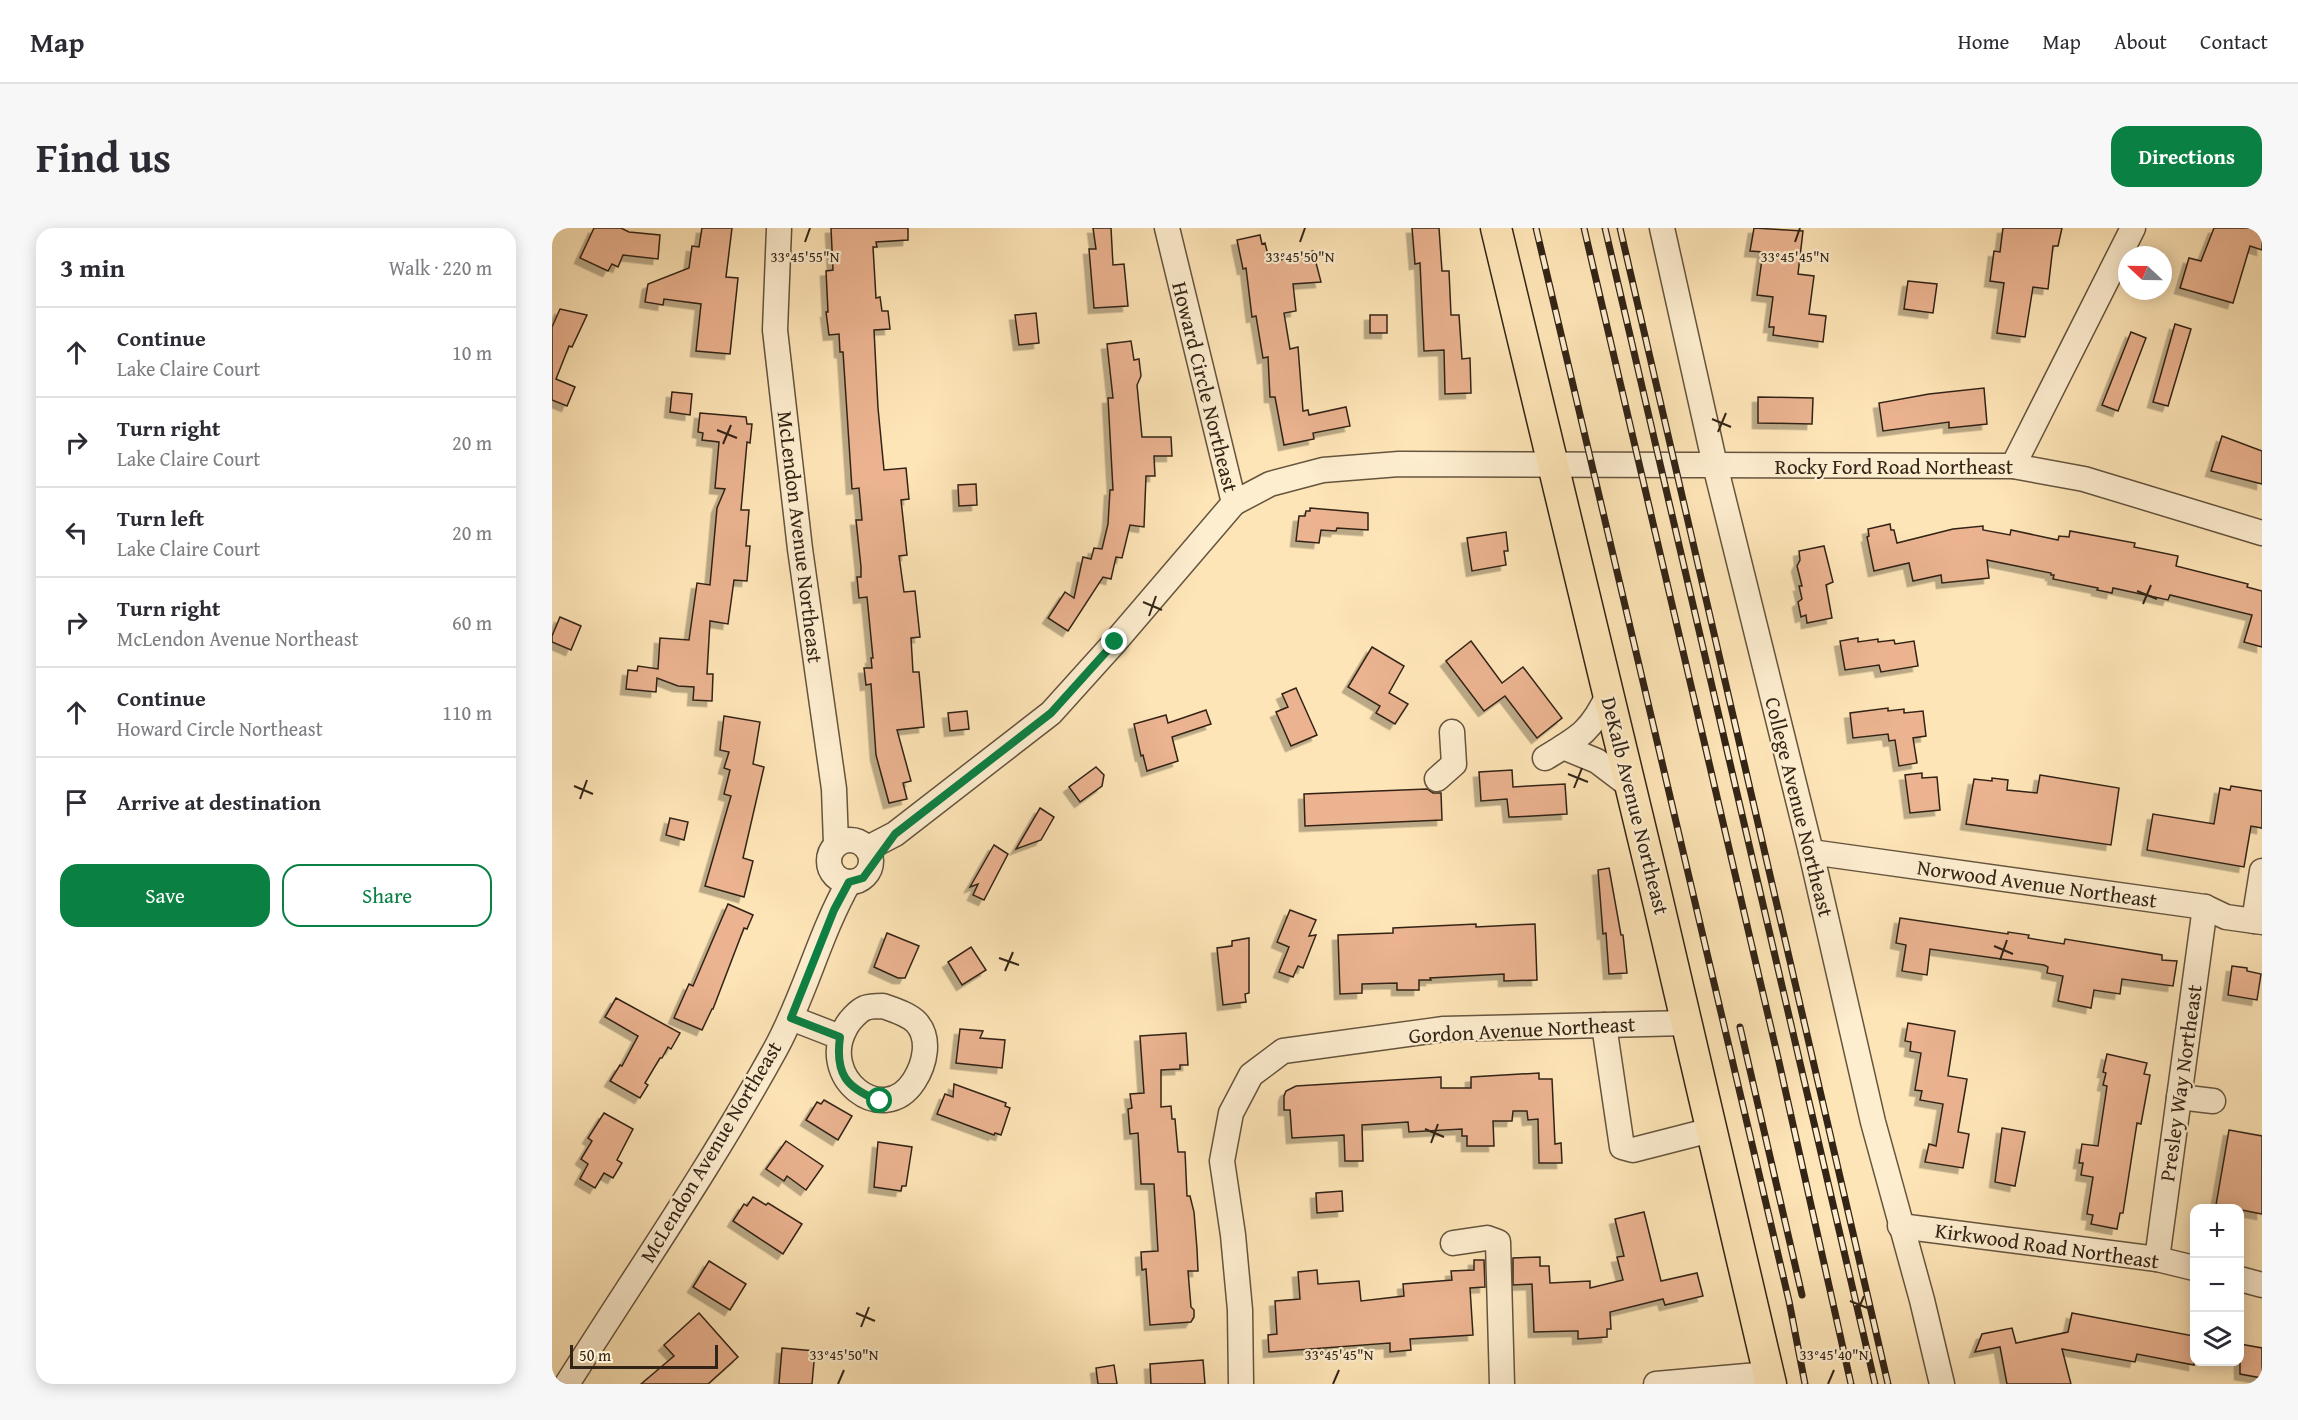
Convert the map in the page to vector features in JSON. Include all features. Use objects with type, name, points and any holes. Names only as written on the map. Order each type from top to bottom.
[{"type":"main road","name":"DeKalb Avenue Northeast","points":[[1496,228],[1770,1379]]},
{"type":"street","name":"McLendon Avenue Northeast","points":[[567,1384],[726,1134],[791,1018],[834,910],[842,879],[830,867],[828,859],[836,844],[834,789],[800,549],[775,330],[779,228]]},
{"type":"street","name":"Howard Circle Northeast","points":[[869,857],[895,834],[1051,713],[1234,503],[1167,228]]},
{"type":"street","name":"College Avenue Northeast","points":[[1662,228],[1715,465],[1811,852],[1873,1122],[1900,1227],[1931,1298],[1942,1384]]},
{"type":"street","points":[[2013,466],[2133,228]]},
{"type":"street","name":"Rocky Ford Road Northeast","points":[[1234,503],[1270,484],[1323,470],[1399,464],[2013,466],[2084,479],[2262,533]]},
{"type":"street","points":[[1608,695],[1594,722],[1582,735],[1554,753],[1597,761],[1630,786]]},
{"type":"street","points":[[1437,779],[1454,764],[1452,732]]},
{"type":"street","points":[[836,844],[850,839],[859,841],[869,857],[863,878],[842,879]]},
{"type":"street","name":"Norwood Avenue Northeast","points":[[1811,852],[2205,907],[2226,917],[2258,922]]},
{"type":"street","points":[[2258,922],[2262,871]]},
{"type":"street","name":"Presley Way Northeast","points":[[2157,1259],[2205,907]]},
{"type":"street","points":[[791,1018],[840,1037]]},
{"type":"street","name":"Gordon Avenue Northeast","points":[[1241,1384],[1240,1310],[1233,1235],[1222,1161],[1231,1113],[1251,1075],[1282,1051],[1444,1029],[1686,1023]]},
{"type":"street","points":[[1604,1025],[1622,1147],[1633,1150],[1711,1130]]},
{"type":"street","points":[[2180,1097],[2213,1101]]},
{"type":"street","name":"Kirkwood Road Northeast","points":[[1900,1227],[2157,1259],[2190,1267]]},
{"type":"street","points":[[1452,1243],[1487,1238],[1498,1242],[1502,1384]]},
{"type":"street","points":[[2244,1281],[2262,1285]]},
{"type":"street","points":[[1656,1384],[1770,1379]]},
{"type":"building","points":[[594,228],[621,228],[629,232],[660,235],[658,259],[623,255],[618,267],[612,264],[608,271],[580,258]]},
{"type":"building","points":[[702,228],[732,228],[726,277],[738,278],[730,354],[696,351],[701,304],[664,299],[663,305],[645,302],[648,284],[689,268],[692,246],[699,247]]},
{"type":"building","points":[[831,228],[908,228],[908,240],[876,242],[877,247],[873,247],[876,298],[880,297],[882,311],[888,311],[890,329],[874,330],[884,470],[906,468],[909,499],[901,500],[907,555],[899,556],[904,592],[915,591],[920,637],[911,638],[913,672],[919,672],[924,727],[897,730],[911,781],[903,783],[907,799],[889,803],[876,755],[871,684],[866,685],[864,668],[872,668],[871,658],[873,658],[867,597],[859,598],[857,577],[861,577],[861,567],[856,520],[862,520],[859,488],[852,489],[843,352],[840,352],[839,334],[829,335],[826,312],[828,312],[826,271],[833,270]]},
{"type":"building","points":[[1093,228],[1111,228],[1113,265],[1124,264],[1128,306],[1094,308],[1089,249],[1096,249]]},
{"type":"building","points":[[1412,228],[1439,228],[1442,271],[1449,271],[1451,315],[1459,315],[1462,359],[1470,358],[1471,393],[1445,394],[1444,350],[1424,351],[1420,263],[1415,264]]},
{"type":"building","points":[[1754,228],[1803,231],[1798,274],[1814,276],[1809,314],[1826,316],[1823,342],[1773,335],[1774,327],[1769,327],[1773,297],[1757,295],[1763,252],[1750,251]]},
{"type":"building","points":[[2003,228],[2062,228],[2058,246],[2053,246],[2048,289],[2033,287],[2025,337],[1997,333],[2004,283],[1990,281],[1994,251],[2000,252]]},
{"type":"building","points":[[2214,228],[2262,228],[2262,250],[2250,246],[2233,303],[2180,288],[2189,258],[2201,261]]},
{"type":"building","points":[[1260,235],[1262,244],[1265,243],[1270,263],[1313,251],[1321,282],[1293,284],[1296,311],[1284,313],[1290,349],[1298,347],[1303,411],[1308,410],[1309,415],[1346,407],[1350,426],[1313,433],[1314,439],[1284,445],[1275,397],[1270,397],[1268,357],[1263,358],[1256,316],[1252,317],[1246,268],[1243,269],[1237,240]]},
{"type":"building","points":[[1908,281],[1937,284],[1933,313],[1904,309]]},
{"type":"building","points":[[560,309],[587,315],[572,347],[569,346],[556,379],[575,387],[567,406],[552,400],[552,327]]},
{"type":"building","points":[[1036,313],[1039,343],[1019,345],[1015,315]]},
{"type":"building","points":[[1370,315],[1387,315],[1387,333],[1370,333]]},
{"type":"building","points":[[2175,324],[2191,329],[2168,406],[2153,402]]},
{"type":"building","points":[[2131,332],[2146,338],[2118,411],[2102,405]]},
{"type":"building","points":[[1131,341],[1134,360],[1139,359],[1141,376],[1137,385],[1142,437],[1171,437],[1172,456],[1154,456],[1155,476],[1146,476],[1144,527],[1130,525],[1122,558],[1116,557],[1111,579],[1103,577],[1068,631],[1048,618],[1065,592],[1074,598],[1083,557],[1091,559],[1094,548],[1102,549],[1108,524],[1110,490],[1113,490],[1108,398],[1113,398],[1107,344]]},
{"type":"building","points":[[1984,388],[1987,424],[1949,428],[1949,422],[1883,431],[1879,403],[1929,394]]},
{"type":"building","points":[[672,392],[692,394],[690,415],[670,412]]},
{"type":"building","points":[[1758,397],[1813,398],[1812,424],[1758,423]]},
{"type":"building","points":[[700,413],[746,417],[747,424],[752,424],[750,443],[747,442],[741,510],[749,510],[746,546],[750,546],[747,581],[734,580],[728,624],[710,621],[707,674],[713,674],[712,701],[693,700],[694,687],[678,686],[657,678],[656,692],[626,689],[628,670],[637,671],[638,666],[658,669],[660,638],[689,640],[697,583],[710,585],[717,508],[725,489],[715,488],[719,442],[702,440],[703,433],[698,432]]},
{"type":"building","points":[[2222,436],[2262,451],[2262,484],[2211,471]]},
{"type":"building","points":[[976,484],[977,505],[959,506],[958,485]]},
{"type":"building","points":[[1310,508],[1368,513],[1368,530],[1337,528],[1336,531],[1321,530],[1319,543],[1296,541],[1299,516],[1305,516],[1306,511],[1310,511]]},
{"type":"building","points":[[1890,524],[1897,543],[1953,529],[1983,526],[1983,530],[2010,535],[2011,530],[2058,540],[2059,536],[2069,537],[2070,531],[2135,543],[2134,547],[2178,556],[2176,566],[2248,584],[2247,587],[2262,591],[2262,647],[2244,642],[2252,615],[2170,595],[2168,600],[2113,588],[2112,593],[2053,579],[2054,575],[2051,573],[1987,560],[1989,578],[1942,583],[1941,575],[1913,581],[1909,563],[1874,571],[1867,537],[1869,536],[1868,529]]},
{"type":"building","points":[[1506,532],[1508,551],[1504,551],[1506,565],[1472,571],[1467,538]]},
{"type":"building","points":[[1824,546],[1833,582],[1826,585],[1832,618],[1807,623],[1806,615],[1801,617],[1798,602],[1802,599],[1799,586],[1802,586],[1797,566],[1800,560],[1799,551]]},
{"type":"building","points":[[560,617],[581,626],[571,650],[552,642],[552,636]]},
{"type":"building","points":[[1858,638],[1858,642],[1878,639],[1878,642],[1894,640],[1895,644],[1914,641],[1918,666],[1881,672],[1879,665],[1845,670],[1840,641]]},
{"type":"building","points":[[1471,641],[1502,683],[1523,667],[1562,718],[1537,738],[1505,696],[1484,711],[1446,661]]},
{"type":"building","points":[[1372,647],[1404,666],[1389,693],[1408,704],[1395,724],[1376,713],[1380,706],[1348,687]]},
{"type":"building","points":[[1296,688],[1317,735],[1291,746],[1276,712],[1288,707],[1282,694]]},
{"type":"building","points":[[1888,708],[1888,711],[1904,709],[1904,713],[1923,711],[1926,736],[1913,738],[1917,763],[1899,766],[1895,740],[1889,741],[1888,734],[1853,738],[1850,713]]},
{"type":"building","points":[[1206,710],[1211,724],[1172,737],[1178,761],[1147,771],[1134,724],[1166,715],[1168,723]]},
{"type":"building","points":[[967,711],[969,729],[950,731],[948,713]]},
{"type":"building","points":[[724,716],[760,722],[753,764],[764,767],[743,858],[753,861],[744,897],[705,886],[731,796],[724,794],[730,770],[724,768],[729,752],[720,750]]},
{"type":"building","points":[[1096,767],[1104,775],[1102,786],[1080,802],[1069,787]]},
{"type":"building","points":[[1512,770],[1513,787],[1565,784],[1567,814],[1509,817],[1507,799],[1481,801],[1479,772]]},
{"type":"building","points":[[1922,773],[1922,778],[1937,777],[1940,810],[1910,813],[1905,775]]},
{"type":"building","points":[[2040,775],[2119,788],[2111,845],[1966,824],[1974,779],[2008,780],[2007,790],[2037,793]]},
{"type":"building","points":[[2231,786],[2262,791],[2262,828],[2251,826],[2244,867],[2147,850],[2153,814],[2214,824],[2220,788],[2230,790]]},
{"type":"building","points":[[1427,789],[1433,793],[1441,793],[1442,820],[1305,826],[1304,794]]},
{"type":"building","points":[[1040,808],[1054,817],[1041,840],[1016,849]]},
{"type":"building","points":[[670,818],[688,822],[684,840],[666,835]]},
{"type":"building","points":[[994,845],[1008,854],[984,900],[973,895],[978,884],[970,887]]},
{"type":"building","points":[[1609,868],[1621,935],[1623,935],[1627,973],[1609,974],[1598,870]]},
{"type":"building","points":[[728,904],[753,915],[747,929],[744,928],[713,1009],[702,1030],[674,1018],[689,984],[693,986]]},
{"type":"building","points":[[1290,910],[1316,920],[1309,936],[1316,935],[1303,968],[1298,966],[1293,977],[1279,972],[1289,947],[1277,942]]},
{"type":"building","points":[[1900,918],[2029,935],[2028,938],[2064,944],[2065,939],[2162,955],[2162,960],[2177,961],[2173,986],[2122,979],[2120,994],[2094,990],[2091,1008],[2058,1001],[2063,976],[2047,973],[2048,967],[2044,965],[1930,949],[1927,975],[1902,971],[1906,945],[1896,943]]},
{"type":"building","points":[[1476,924],[1476,927],[1535,924],[1537,980],[1504,981],[1504,974],[1430,978],[1431,980],[1419,980],[1419,990],[1397,990],[1397,983],[1362,984],[1362,993],[1340,994],[1338,935],[1393,933],[1393,928]]},
{"type":"building","points":[[887,933],[919,946],[905,978],[898,978],[874,967]]},
{"type":"building","points":[[1249,938],[1249,993],[1245,994],[1246,1002],[1223,1005],[1217,948],[1232,946],[1232,941]]},
{"type":"building","points":[[971,947],[986,970],[962,985],[948,962]]},
{"type":"building","points":[[2232,966],[2247,968],[2247,971],[2261,974],[2257,1000],[2228,995]]},
{"type":"building","points":[[616,998],[680,1033],[671,1049],[668,1047],[660,1058],[645,1083],[648,1085],[640,1098],[610,1081],[620,1065],[622,1066],[638,1036],[605,1017]]},
{"type":"building","points":[[1908,1023],[1955,1031],[1948,1076],[1967,1079],[1958,1132],[1969,1134],[1963,1168],[1925,1162],[1929,1144],[1936,1146],[1943,1104],[1920,1100],[1922,1091],[1915,1090],[1921,1053],[1910,1051],[1911,1042],[1905,1041]]},
{"type":"building","points":[[960,1029],[983,1031],[980,1038],[1005,1040],[1002,1068],[956,1063]]},
{"type":"building","points":[[1186,1033],[1188,1065],[1180,1065],[1180,1069],[1161,1070],[1161,1107],[1171,1106],[1172,1119],[1175,1119],[1178,1152],[1185,1152],[1187,1196],[1190,1196],[1194,1212],[1197,1249],[1198,1271],[1188,1271],[1194,1317],[1191,1322],[1150,1325],[1146,1269],[1142,1270],[1141,1252],[1158,1251],[1154,1184],[1141,1184],[1138,1133],[1130,1134],[1128,1109],[1132,1108],[1130,1094],[1144,1093],[1140,1036]]},
{"type":"building","points":[[2107,1054],[2147,1063],[2144,1074],[2150,1075],[2141,1124],[2137,1123],[2123,1213],[2120,1213],[2117,1229],[2091,1224],[2093,1215],[2087,1214],[2093,1177],[2081,1175],[2083,1163],[2079,1163],[2082,1144],[2098,1146],[2107,1086],[2103,1085],[2106,1073],[2103,1072]]},
{"type":"building","points":[[1539,1073],[1539,1079],[1552,1079],[1555,1144],[1561,1143],[1562,1163],[1539,1163],[1538,1119],[1528,1120],[1527,1111],[1513,1111],[1512,1121],[1493,1121],[1494,1146],[1467,1146],[1467,1136],[1462,1136],[1462,1129],[1409,1132],[1408,1122],[1362,1125],[1363,1161],[1345,1161],[1344,1135],[1292,1138],[1290,1110],[1284,1110],[1286,1091],[1296,1086],[1441,1077],[1441,1088],[1471,1088],[1471,1077]]},
{"type":"building","points":[[954,1084],[1006,1103],[1005,1106],[1010,1108],[1001,1135],[995,1133],[994,1135],[937,1114],[945,1094],[953,1097]]},
{"type":"building","points":[[824,1100],[852,1116],[838,1140],[806,1120],[817,1102],[821,1104]]},
{"type":"building","points":[[604,1113],[633,1129],[617,1160],[622,1163],[613,1178],[604,1173],[595,1188],[580,1179],[588,1164],[581,1159],[592,1141],[588,1138]]},
{"type":"building","points":[[2002,1128],[2025,1132],[2015,1186],[1995,1182]]},
{"type":"building","points":[[2229,1130],[2262,1136],[2262,1214],[2244,1210],[2244,1204],[2216,1204]]},
{"type":"building","points":[[786,1141],[823,1166],[806,1190],[787,1176],[784,1181],[766,1169]]},
{"type":"building","points":[[878,1142],[912,1147],[906,1186],[902,1186],[901,1191],[874,1187]]},
{"type":"building","points":[[1342,1191],[1343,1211],[1317,1213],[1316,1193]]},
{"type":"building","points":[[753,1197],[766,1205],[768,1203],[802,1224],[783,1254],[733,1221],[744,1204],[747,1206]]},
{"type":"building","points":[[1644,1212],[1661,1281],[1697,1273],[1703,1296],[1665,1305],[1663,1299],[1610,1312],[1611,1329],[1607,1329],[1607,1337],[1578,1339],[1578,1331],[1534,1332],[1532,1284],[1513,1285],[1513,1258],[1540,1257],[1540,1266],[1549,1266],[1550,1283],[1590,1281],[1590,1288],[1623,1280],[1617,1257],[1624,1256],[1615,1219]]},
{"type":"building","points":[[1474,1260],[1484,1260],[1485,1287],[1470,1288],[1473,1335],[1410,1339],[1411,1350],[1390,1352],[1390,1343],[1269,1352],[1268,1335],[1277,1334],[1275,1301],[1300,1299],[1298,1272],[1317,1270],[1318,1284],[1359,1281],[1361,1301],[1404,1296],[1403,1284],[1452,1280],[1451,1271],[1474,1270]]},
{"type":"building","points":[[709,1261],[746,1284],[730,1310],[693,1287]]},
{"type":"building","points":[[699,1313],[738,1357],[708,1384],[641,1384],[674,1356],[664,1345]]},
{"type":"building","points":[[2072,1313],[2190,1335],[2190,1364],[2137,1354],[2135,1362],[2062,1349],[2071,1384],[2007,1384],[2000,1347],[1975,1352],[1982,1334],[2012,1328],[2016,1343],[2068,1332]]},
{"type":"building","points":[[2244,1345],[2262,1348],[2262,1378],[2240,1374],[2240,1366],[2244,1366]]},
{"type":"building","points":[[782,1348],[815,1351],[812,1384],[779,1384]]},
{"type":"building","points":[[1203,1360],[1205,1384],[1151,1384],[1150,1364]]},
{"type":"building","points":[[1114,1365],[1117,1384],[1098,1384],[1096,1368]]},
{"type":"railway","points":[[1536,228],[1789,1301],[1805,1384]]},
{"type":"railway","points":[[1584,228],[1779,1062],[1851,1384]]},
{"type":"railway","points":[[1605,228],[1875,1384]]},
{"type":"railway","points":[[1620,228],[1888,1384]]},
{"type":"railway","points":[[1740,1027],[1802,1295]]},
{"type":"route","points":[[880,1101],[863,1094],[849,1084],[837,1056],[840,1037],[791,1018],[834,910],[849,882],[863,878],[869,872],[895,834],[1051,713],[1115,642]]}]
